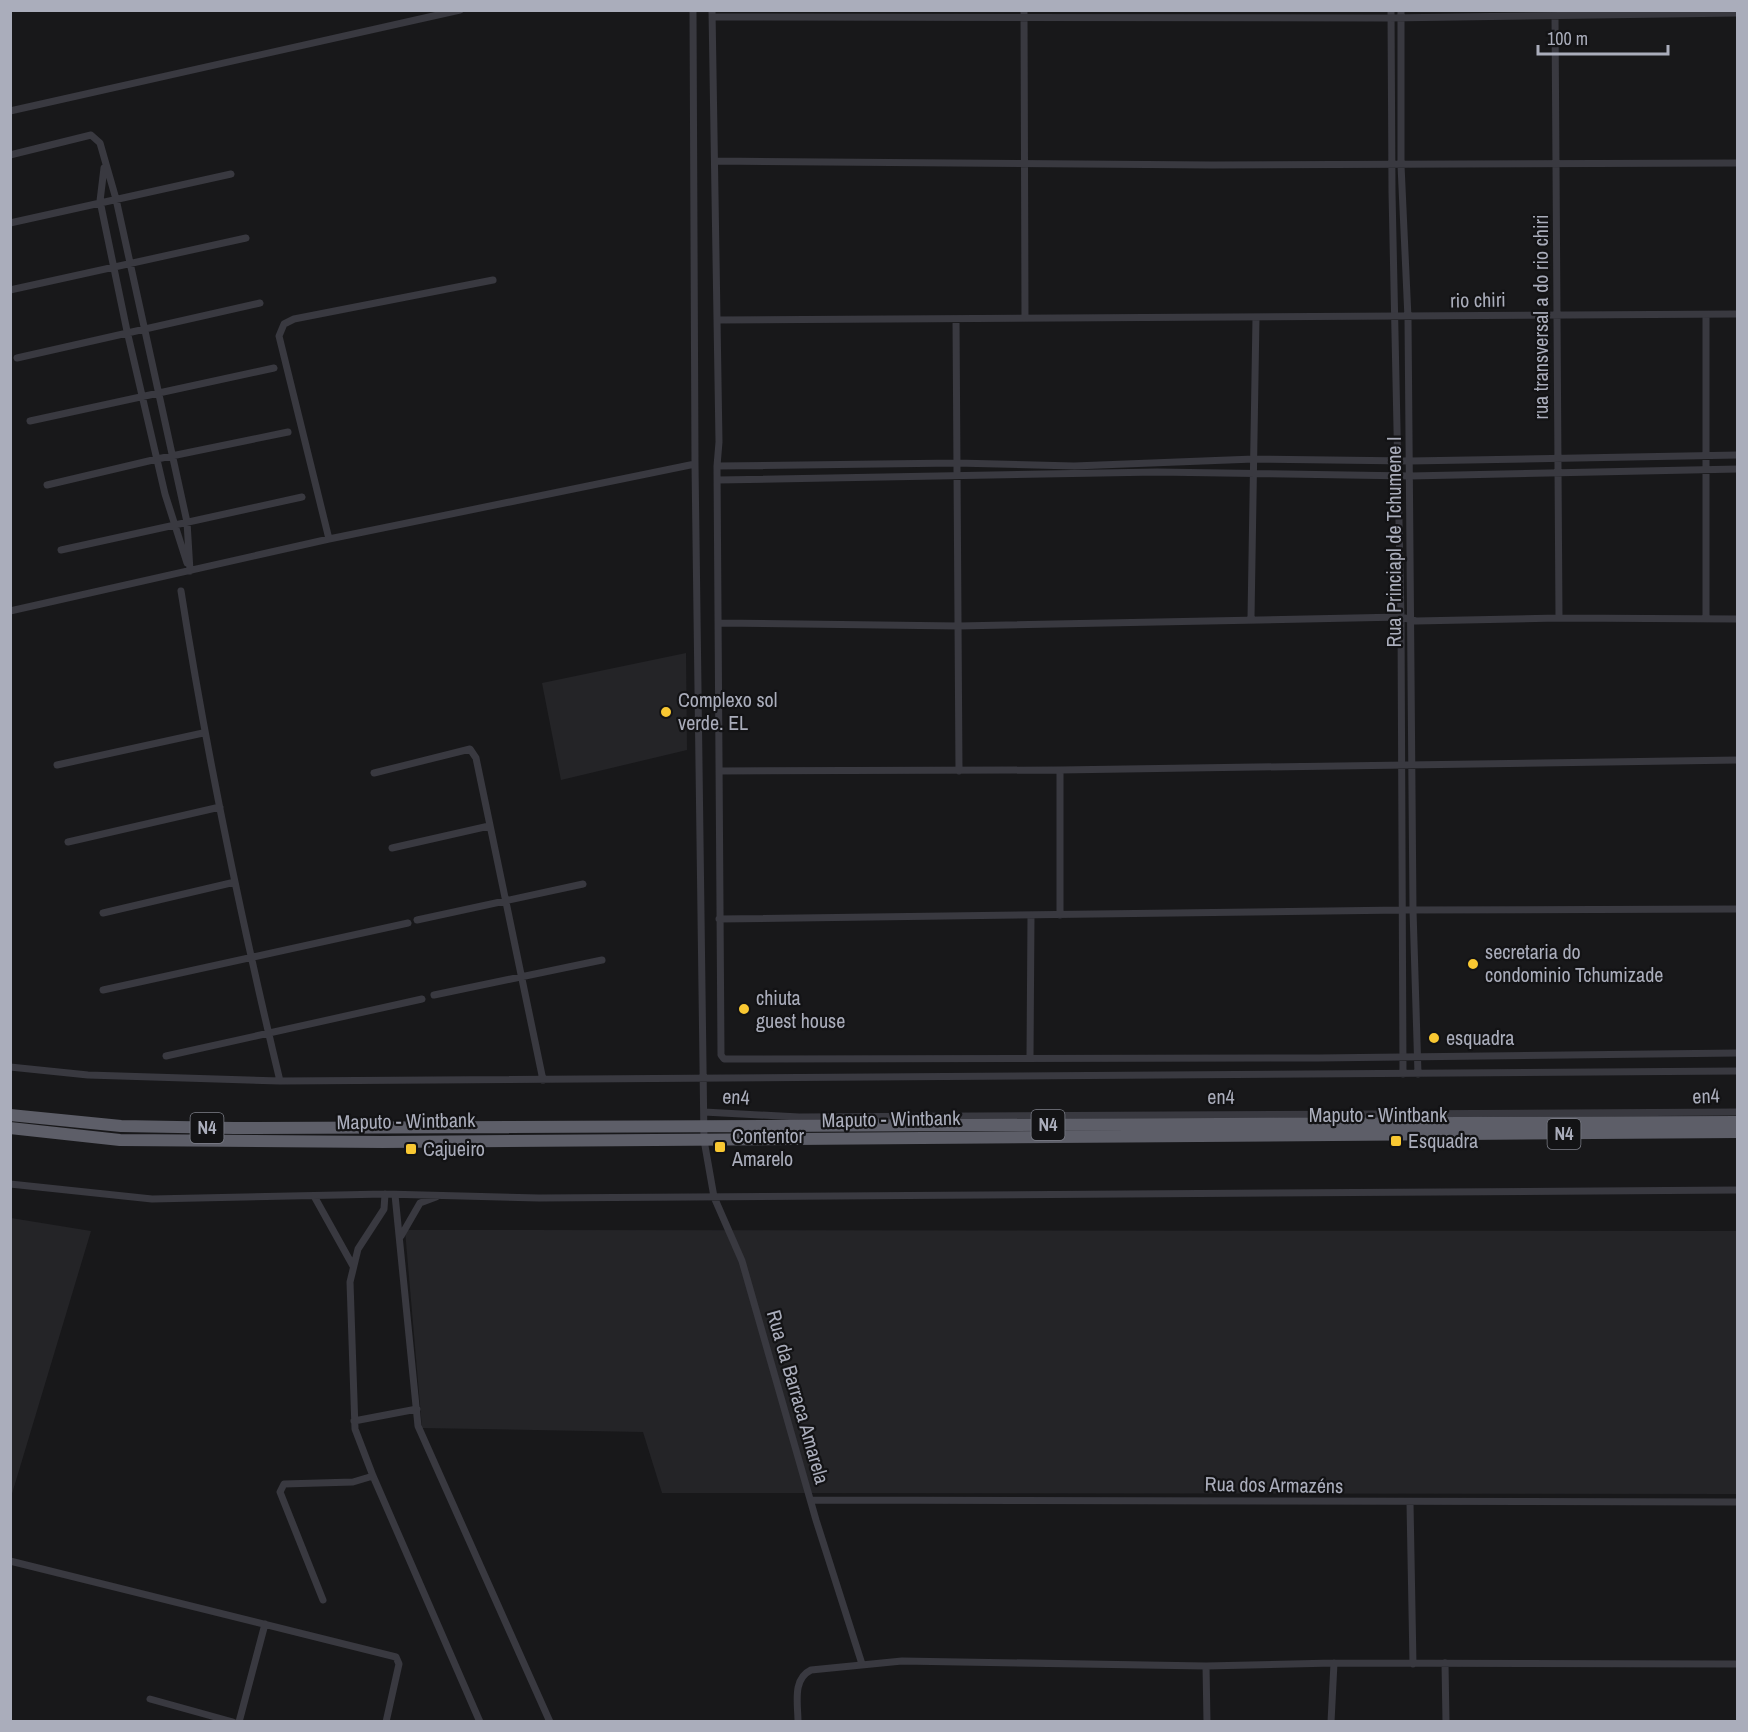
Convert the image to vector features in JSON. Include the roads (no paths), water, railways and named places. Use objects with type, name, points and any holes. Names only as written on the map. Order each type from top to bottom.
[{"type":"highway","name":"Maputo - Wintbank","points":[[10,1115],[154,1127],[704,1133],[1737,1132]]},
{"type":"highway","name":"Maputo - Wintbank","points":[[10,1128],[154,1140],[1737,1122]]},
{"type":"street","points":[[10,111],[460,10]]},
{"type":"street","name":"Rua da Barraca Amarela","points":[[693,10],[695,464],[704,1133],[714,1197],[742,1262],[811,1500],[862,1664]]},
{"type":"street","points":[[1024,13],[1025,318]]},
{"type":"street","points":[[1737,13],[1555,16],[712,14],[719,442],[717,466],[719,919],[721,1055],[724,1059],[1418,1057],[1737,1053]]},
{"type":"street","name":"Rua Princiapl de Tchumene I","points":[[1391,14],[1401,617],[1403,1074]]},
{"type":"street","name":"Rua Princiapl de Tchumene I","points":[[1401,14],[1401,165],[1408,318],[1413,910],[1418,1074]]},
{"type":"street","name":"rua transversal a do rio chiri","points":[[1555,16],[1559,618]]},
{"type":"street","points":[[10,155],[91,135],[100,143],[116,199],[187,522],[190,571]]},
{"type":"street","points":[[715,161],[1392,165],[1737,163]]},
{"type":"street","points":[[105,166],[100,201],[113,266],[173,524],[190,571]]},
{"type":"street","points":[[10,223],[100,201],[231,174]]},
{"type":"street","points":[[10,290],[246,238]]},
{"type":"street","points":[[329,539],[279,336],[284,324],[294,319],[493,280]]},
{"type":"street","points":[[17,358],[144,327],[260,303]]},
{"type":"street","name":"rio chiri","points":[[717,320],[1408,318],[1737,314]]},
{"type":"street","points":[[1706,315],[1704,456],[1706,619]]},
{"type":"street","points":[[1251,618],[1256,317]]},
{"type":"street","points":[[956,319],[959,771]]},
{"type":"street","points":[[30,421],[274,368]]},
{"type":"street","points":[[47,485],[288,432]]},
{"type":"street","points":[[717,466],[956,463],[1074,466],[1254,459],[1410,461],[1737,456]]},
{"type":"street","points":[[10,611],[329,539],[695,464]]},
{"type":"street","points":[[718,480],[1157,472],[1410,476],[1737,469]]},
{"type":"street","points":[[61,550],[302,497]]},
{"type":"street","points":[[181,591],[203,733],[251,959],[280,1082]]},
{"type":"street","points":[[719,623],[959,626],[1251,618],[1737,619]]},
{"type":"street","points":[[57,765],[203,733]]},
{"type":"street","points":[[374,773],[470,749],[476,758],[543,1080]]},
{"type":"street","points":[[719,771],[1060,770],[1737,760]]},
{"type":"street","points":[[1060,770],[1060,915]]},
{"type":"street","points":[[68,842],[220,807]]},
{"type":"street","points":[[392,848],[489,826]]},
{"type":"street","points":[[103,913],[235,882]]},
{"type":"street","points":[[417,921],[583,884]]},
{"type":"street","points":[[719,919],[1403,910],[1737,909]]},
{"type":"street","points":[[1030,1057],[1031,916]]},
{"type":"street","points":[[103,990],[408,923]]},
{"type":"street","points":[[434,995],[602,960]]},
{"type":"street","points":[[166,1056],[422,999]]},
{"type":"street","points":[[10,1067],[88,1075],[280,1082],[1737,1071]]},
{"type":"street","name":"en4","points":[[704,1112],[799,1117],[1737,1112]]},
{"type":"street","points":[[10,1184],[152,1199],[385,1194],[714,1197],[940,1193],[1737,1190]]},
{"type":"street","points":[[385,1194],[384,1209],[358,1249],[353,1266],[350,1338],[354,1421],[373,1476],[480,1722]]},
{"type":"street","points":[[394,1195],[401,1238],[418,1426],[550,1722]]},
{"type":"street","points":[[401,1238],[420,1203],[441,1195]]},
{"type":"street","points":[[315,1196],[353,1266]]},
{"type":"street","points":[[354,1421],[417,1409]]},
{"type":"street","points":[[323,1600],[280,1492],[284,1484],[353,1482],[373,1476]]},
{"type":"street","name":"Rua dos Armazéns","points":[[811,1500],[1737,1502]]},
{"type":"street","points":[[1410,1503],[1413,1664]]},
{"type":"street","points":[[10,1561],[396,1657],[399,1664],[386,1722]]},
{"type":"street","points":[[238,1722],[265,1624]]},
{"type":"street","points":[[798,1722],[798,1686],[804,1673],[811,1670],[902,1661],[1206,1666],[1334,1663],[1737,1664]]},
{"type":"street","points":[[1330,1722],[1334,1663]]},
{"type":"street","points":[[1446,1663],[1446,1722]]},
{"type":"street","points":[[1206,1666],[1207,1722]]},
{"type":"street","points":[[150,1700],[233,1722]]},
{"type":"place","name":"Complexo sol verde. EL","points":[[666,712]]},
{"type":"place","name":"secretaria do condominio Tchumizade","points":[[1473,964]]},
{"type":"place","name":"chiuta guest house","points":[[744,1009]]},
{"type":"place","name":"esquadra","points":[[1434,1038]]},
{"type":"place","name":"Esquadra","points":[[1396,1141]]},
{"type":"place","name":"Contentor Amarelo","points":[[720,1147]]},
{"type":"place","name":"Cajueiro","points":[[411,1149]]}]
